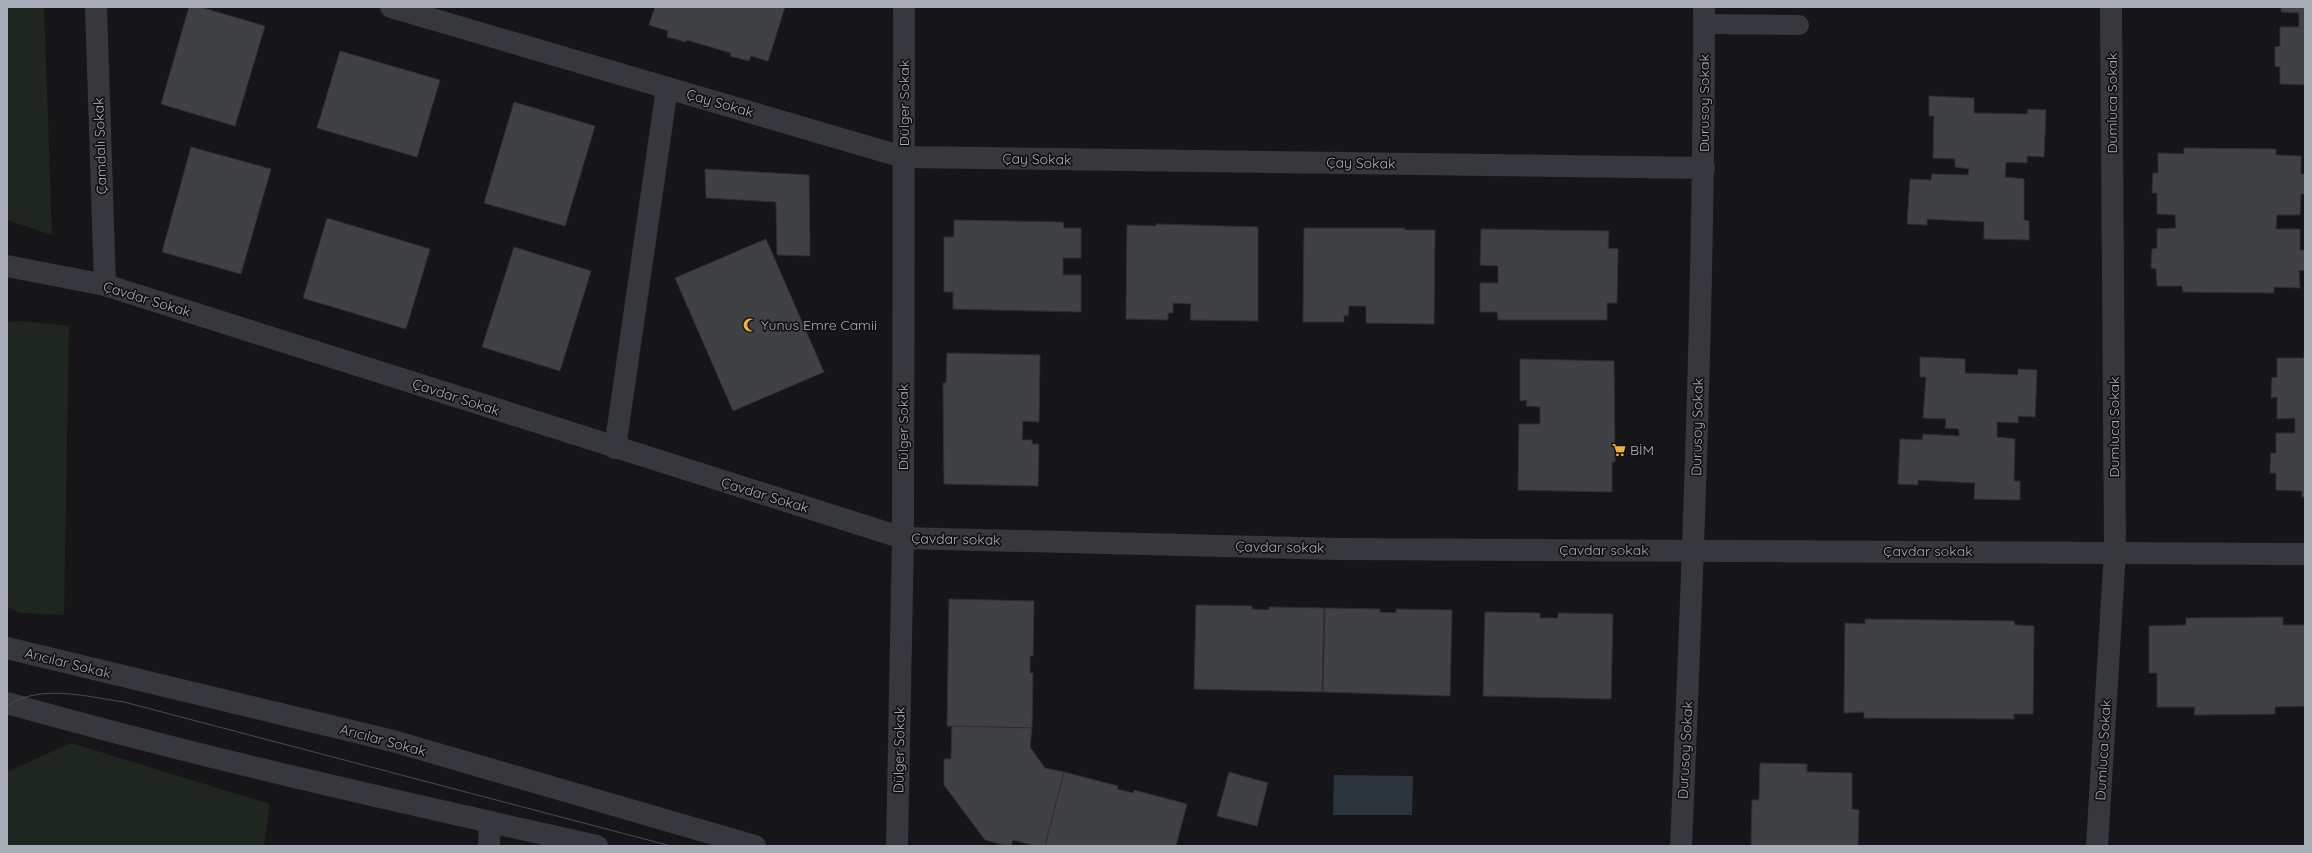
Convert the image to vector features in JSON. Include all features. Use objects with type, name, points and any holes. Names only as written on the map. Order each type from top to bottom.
[{"type":"street","name":"Çamdalı Sokak","points":[[96,7],[104,285]]},
{"type":"street","name":"Çay Sokak","points":[[391,7],[903,157],[1704,168]]},
{"type":"street","name":"Dülger Sokak","points":[[897,846],[903,538],[904,7]]},
{"type":"street","name":"Dumluca Sokak","points":[[2097,846],[2115,552],[2111,7]]},
{"type":"street","name":"Durusoy Sokak","points":[[1681,846],[1694,551],[1704,168],[1704,15]]},
{"type":"street","points":[[615,448],[667,88]]},
{"type":"street","name":"Çavdar Sokak","points":[[7,266],[104,285],[903,538]]},
{"type":"street","name":"Çavdar sokak","points":[[903,538],[1339,549],[2305,554]]},
{"type":"street","name":"Arıcılar Sokak","points":[[7,648],[393,741],[755,846]]},
{"type":"street","points":[[7,703],[80,724],[490,822],[597,846]]},
{"type":"street","points":[[489,846],[490,822]]},
{"type":"lane","points":[[1704,15],[1799,25]]},
{"type":"shaded area","points":[[7,7],[44,7],[52,235],[7,220]]},
{"type":"shaded area","points":[[22,321],[69,326],[64,615],[19,613],[7,606],[7,322]]},
{"type":"shaded area","points":[[71,743],[270,804],[264,846],[7,846],[7,772]]},
{"type":"shaded area","points":[[1334,775],[1413,776],[1412,815],[1333,815]]},
{"type":"building","points":[[189,7],[200,7],[265,26],[235,126],[161,104]]},
{"type":"building","points":[[655,7],[785,7],[768,61],[751,56],[749,61],[730,56],[731,53],[687,40],[686,42],[667,37],[668,31],[649,25]]},
{"type":"building","points":[[2281,7],[2305,7],[2305,85],[2280,84],[2280,67],[2275,66],[2275,47],[2280,46],[2280,27],[2299,27],[2299,13],[2281,12]]},
{"type":"building","points":[[340,51],[440,80],[417,157],[317,128]]},
{"type":"building","points":[[1929,96],[1974,98],[1974,113],[2027,114],[2028,109],[2046,110],[2044,157],[2027,156],[2027,163],[2006,162],[2005,177],[2024,179],[2024,220],[2029,221],[2029,240],[1984,239],[1984,222],[1927,219],[1927,225],[1907,224],[1910,179],[1931,180],[1932,174],[1968,175],[1969,169],[1955,167],[1955,159],[1933,158],[1934,116],[1929,116]]},
{"type":"building","points":[[514,102],[595,126],[565,226],[484,203]]},
{"type":"building","points":[[191,147],[271,169],[241,274],[162,252]]},
{"type":"building","points":[[2184,148],[2276,149],[2276,155],[2301,156],[2301,174],[2305,174],[2305,194],[2301,194],[2300,215],[2277,215],[2276,229],[2300,229],[2300,250],[2305,250],[2305,271],[2299,270],[2300,288],[2274,287],[2274,293],[2183,292],[2182,286],[2157,286],[2156,269],[2151,268],[2152,249],[2157,248],[2157,229],[2176,228],[2175,215],[2157,214],[2157,193],[2152,193],[2153,173],[2158,173],[2158,153],[2184,154]]},
{"type":"building","points":[[705,169],[809,175],[810,256],[777,255],[776,202],[706,198]]},
{"type":"building","points":[[327,218],[430,249],[406,329],[303,298]]},
{"type":"building","points":[[954,220],[1063,222],[1064,228],[1081,228],[1081,258],[1063,258],[1063,275],[1081,275],[1081,312],[953,309],[953,292],[944,292],[944,237],[954,237]]},
{"type":"building","points":[[1156,224],[1258,227],[1258,321],[1190,320],[1191,304],[1173,303],[1173,313],[1168,313],[1168,320],[1126,319],[1127,225],[1156,226]]},
{"type":"building","points":[[1304,228],[1405,228],[1405,230],[1435,230],[1434,324],[1366,323],[1366,306],[1349,306],[1348,316],[1344,315],[1344,322],[1303,322]]},
{"type":"building","points":[[1481,229],[1609,231],[1608,248],[1618,249],[1617,303],[1607,303],[1607,320],[1498,320],[1497,312],[1480,312],[1480,283],[1498,283],[1498,266],[1480,265]]},
{"type":"building","name":"Yunus Emre Camii","points":[[766,239],[824,372],[733,411],[675,278]]},
{"type":"building","points":[[514,247],[591,271],[560,371],[482,347]]},
{"type":"building","points":[[2304,352],[2305,497],[2302,497],[2302,491],[2276,490],[2276,473],[2270,473],[2271,453],[2276,453],[2276,433],[2295,433],[2295,418],[2277,419],[2277,397],[2271,398],[2272,377],[2277,378],[2277,358],[2304,358]]},
{"type":"building","points":[[947,353],[1040,355],[1039,422],[1023,421],[1022,440],[1032,440],[1032,444],[1039,444],[1038,486],[944,484],[943,383],[946,383]]},
{"type":"building","points":[[1920,357],[1965,359],[1965,373],[2018,375],[2018,369],[2037,370],[2035,417],[2018,416],[2018,423],[1997,422],[1997,437],[2015,439],[2014,481],[2020,481],[2020,500],[1974,499],[1975,483],[1918,480],[1918,485],[1898,484],[1900,439],[1922,440],[1923,434],[1959,436],[1959,429],[1945,428],[1946,419],[1923,418],[1926,377],[1920,377]]},
{"type":"building","points":[[1520,359],[1614,361],[1615,462],[1612,462],[1612,492],[1518,490],[1519,424],[1540,424],[1540,407],[1526,406],[1527,400],[1520,401]]},
{"type":"building","points":[[949,599],[1034,601],[1033,656],[1030,656],[1030,673],[1033,673],[1032,728],[947,726]]},
{"type":"building","points":[[1196,605],[1252,606],[1252,609],[1269,610],[1269,607],[1324,608],[1322,692],[1194,689]]},
{"type":"building","points":[[1325,608],[1380,609],[1380,612],[1396,613],[1396,609],[1452,610],[1450,696],[1323,692]]},
{"type":"building","points":[[1485,612],[1540,613],[1540,618],[1558,618],[1558,613],[1613,614],[1611,699],[1483,696]]},
{"type":"building","points":[[2283,617],[2283,625],[2305,625],[2305,706],[2275,707],[2275,714],[2194,715],[2195,707],[2157,707],[2157,673],[2149,673],[2149,626],[2186,625],[2186,618]]},
{"type":"building","points":[[1865,619],[2014,621],[2015,625],[2034,626],[2033,714],[2014,714],[2014,719],[1864,718],[1864,712],[1844,713],[1845,623],[1865,624]]},
{"type":"building","points":[[952,726],[1032,728],[1030,747],[1045,768],[1064,772],[1045,846],[1035,846],[1013,840],[1011,846],[1007,846],[985,840],[944,785],[944,759],[951,759]]},
{"type":"building","points":[[1760,763],[1807,764],[1807,772],[1852,773],[1852,809],[1859,810],[1858,846],[1751,846],[1752,800],[1759,800]]},
{"type":"building","points":[[1064,772],[1118,786],[1117,789],[1133,793],[1134,790],[1187,804],[1176,846],[1045,846]]},
{"type":"building","points":[[1229,772],[1268,783],[1257,826],[1217,816]]},
{"type":"tram line","points":[[7,706],[20,699],[49,693],[79,695],[124,702],[671,846]]},
{"type":"place","name":"Yunus Emre Camii","points":[[750,325]]},
{"type":"place","name":"BİM","points":[[1619,450]]}]
